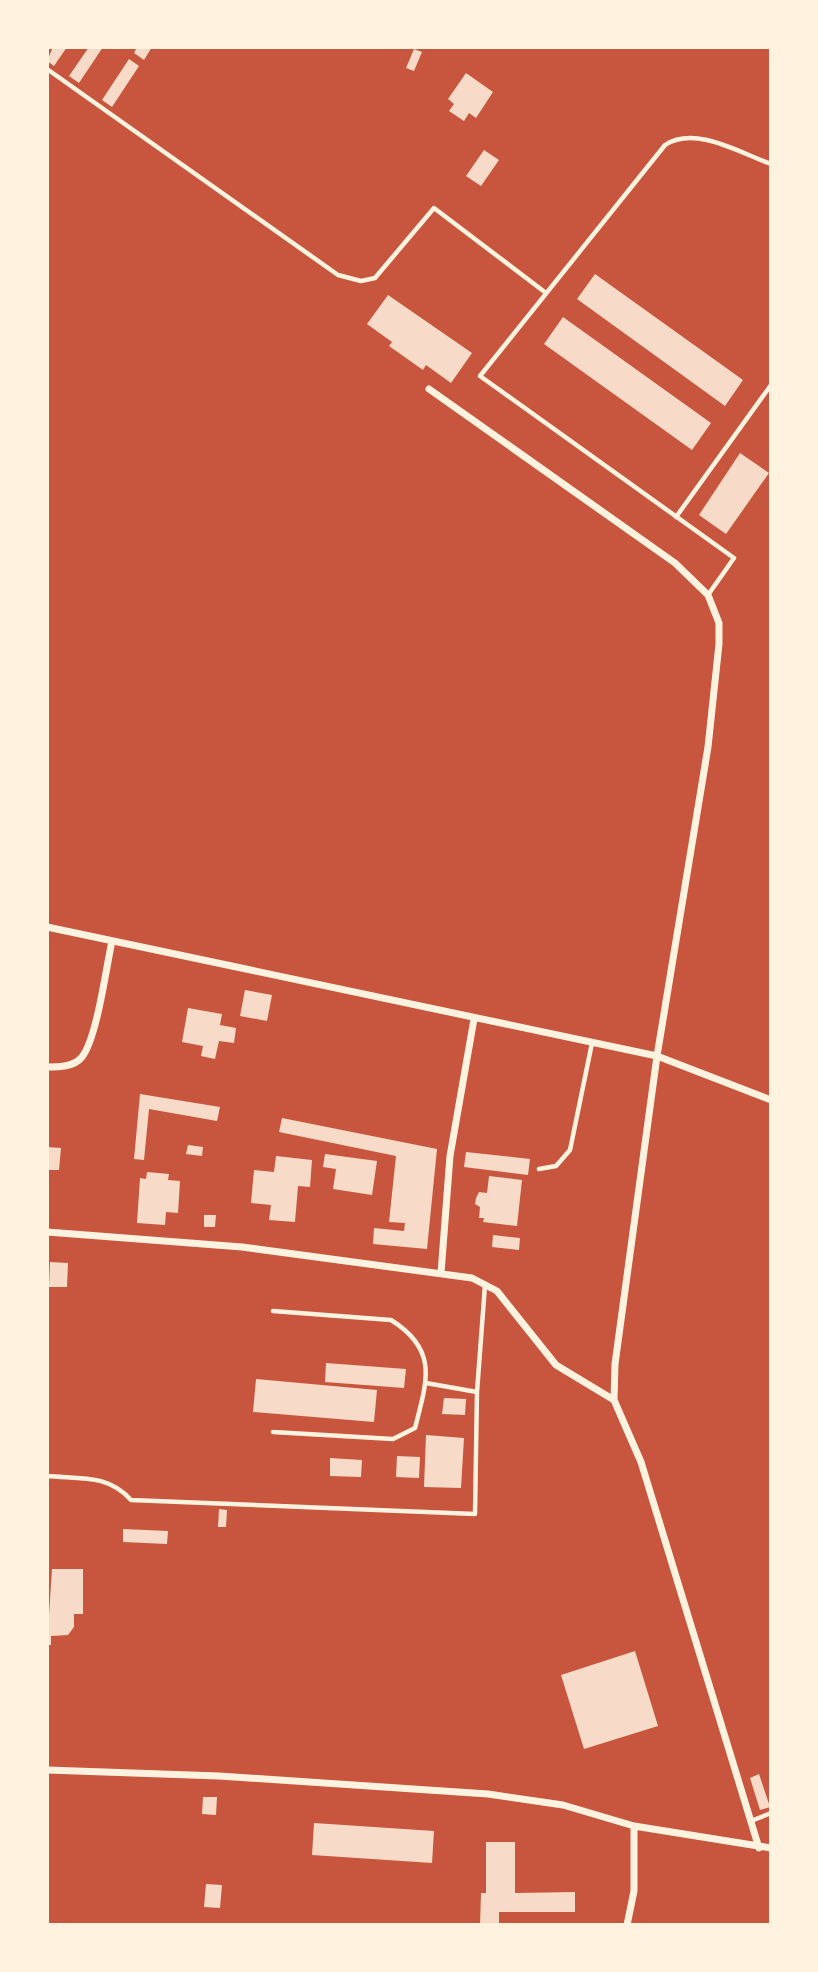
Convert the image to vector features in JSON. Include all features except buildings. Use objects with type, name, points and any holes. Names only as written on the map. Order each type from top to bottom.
[{"type":"street","points":[[429,389],[675,563],[708,595],[719,623],[708,747],[657,1056],[615,1364],[614,1400],[642,1462],[759,1848]]},
{"type":"street","points":[[47,927],[657,1056],[771,1100]]},
{"type":"street","points":[[47,1067],[65,1067],[81,1059],[89,1042],[112,941]]},
{"type":"street","points":[[440,1273],[450,1156],[474,1018]]},
{"type":"street","points":[[47,1232],[242,1247],[472,1278],[497,1291],[556,1365],[614,1400]]},
{"type":"street","points":[[47,1770],[219,1776],[462,1791],[563,1805],[634,1826],[771,1848]]},
{"type":"street","points":[[627,1925],[634,1891],[634,1826]]},
{"type":"lane","points":[[47,69],[338,275],[361,281],[375,278],[433,208],[546,293]]},
{"type":"lane","points":[[708,595],[734,558],[480,376],[659,151],[674,139],[692,136],[771,164]]},
{"type":"lane","points":[[676,517],[771,385]]},
{"type":"lane","points":[[539,1169],[556,1166],[570,1150],[592,1043]]},
{"type":"lane","points":[[47,1476],[109,1483],[118,1486],[131,1500],[474,1514],[477,1392],[485,1284]]},
{"type":"lane","points":[[272,1432],[393,1438],[404,1436],[415,1428],[426,1383],[425,1356],[406,1329],[391,1320],[273,1311]]},
{"type":"lane","points":[[426,1383],[477,1392]]},
{"type":"lane","points":[[751,1821],[771,1813]]}]
